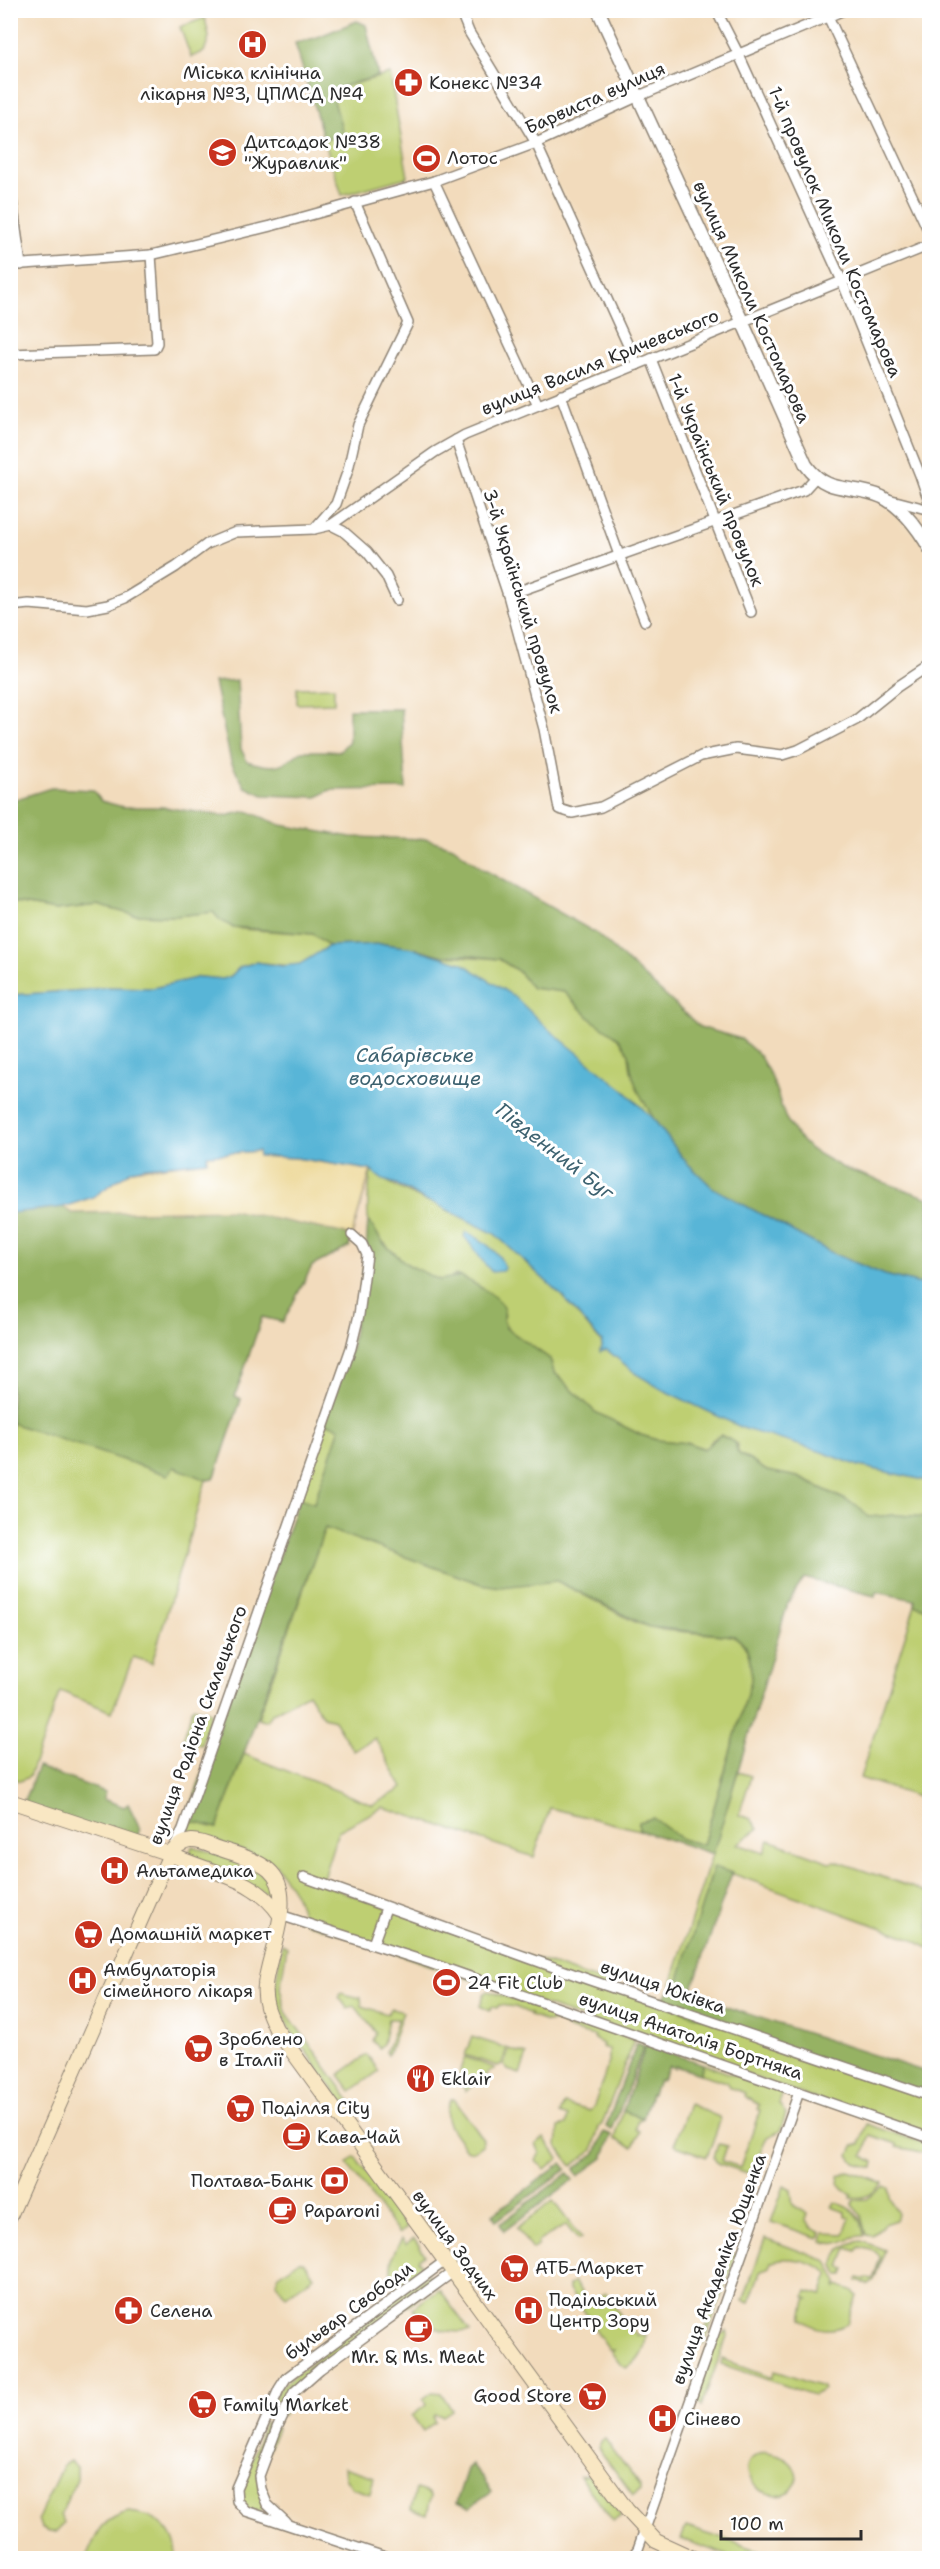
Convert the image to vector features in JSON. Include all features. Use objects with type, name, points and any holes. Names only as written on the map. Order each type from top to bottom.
[{"type":"main road","points":[[10,1801],[170,1854],[187,1863],[249,1884],[262,1894],[280,1915]]},
{"type":"main road","name":"вулиця Зодчих","points":[[170,1854],[180,1844],[195,1839],[261,1864],[274,1875],[282,1895],[265,1984],[266,2006],[276,2029],[644,2530],[663,2546],[693,2559]]},
{"type":"main road","name":"вулиця Родіона Скалецького","points":[[10,2216],[170,1854]]},
{"type":"street","points":[[460,10],[469,32],[536,143],[637,365]]},
{"type":"street","name":"вулиця Миколи Костомарова","points":[[598,10],[806,465],[815,478]]},
{"type":"street","name":"1-й провулок Миколи Костомарова","points":[[716,10],[739,55],[842,281],[930,504]]},
{"type":"street","name":"Барвиста вулиця","points":[[16,265],[151,255],[260,229],[434,181],[536,143],[639,96],[739,55],[826,14],[844,10]]},
{"type":"street","points":[[826,14],[930,234]]},
{"type":"street","points":[[434,181],[538,405]]},
{"type":"street","points":[[10,186],[16,265]]},
{"type":"street","points":[[314,529],[336,504],[348,470],[358,425],[379,377],[408,323],[355,202]]},
{"type":"street","name":"вулиця Василя Кричевського","points":[[331,525],[456,440],[930,245]]},
{"type":"street","points":[[10,354],[154,349],[157,343],[151,255]]},
{"type":"street","name":"1-й Український провулок","points":[[651,359],[750,612]]},
{"type":"street","points":[[561,395],[645,621]]},
{"type":"street","name":"3-й Український провулок","points":[[456,440],[508,595],[544,729],[558,809],[572,813],[601,807],[701,756],[736,749],[782,755],[798,750],[856,720],[897,687],[930,665]]},
{"type":"street","points":[[508,595],[804,490],[815,478],[829,485],[930,510]]},
{"type":"street","points":[[882,497],[912,522],[930,549]]},
{"type":"street","points":[[10,606],[29,604],[87,609],[108,605],[126,598],[176,567],[207,544],[236,532],[314,529],[331,525],[342,531],[367,552],[386,576],[397,600]]},
{"type":"street","name":"вулиця Родіона Скалецького","points":[[170,1854],[183,1829],[351,1348],[360,1315],[367,1255],[362,1244],[352,1235]]},
{"type":"street","name":"вулиця Юківка","points":[[304,1878],[930,2096]]},
{"type":"street","points":[[373,1944],[386,1908]]},
{"type":"street","name":"вулиця Анатолія Бортняка","points":[[280,1915],[373,1944],[930,2138]]},
{"type":"street","name":"вулиця Академіка Ющенка","points":[[631,2559],[638,2549],[799,2092]]},
{"type":"street","name":"бульвар Свободи","points":[[387,2559],[246,2511],[237,2498],[237,2485],[280,2387],[292,2373],[449,2266]]},
{"type":"street","name":"бульвар Свободи","points":[[293,2526],[271,2509],[263,2495],[260,2483],[262,2465],[291,2398],[299,2385],[449,2266]]},
{"type":"street","points":[[267,2417],[279,2422]]},
{"type":"green space","points":[[205,18],[209,37],[204,52],[191,57],[180,27]]},
{"type":"green space","points":[[357,21],[366,25],[378,76],[331,90],[343,134],[324,140],[295,43],[315,38]]},
{"type":"green space","points":[[390,74],[408,177],[342,195],[324,140],[343,134],[331,90]]},
{"type":"green space","points":[[237,680],[241,749],[247,761],[263,765],[282,764],[301,751],[340,751],[349,741],[349,709],[401,709],[406,789],[330,790],[317,797],[263,795],[245,787],[231,762],[214,682]]},
{"type":"green space","points":[[334,687],[334,703],[297,704],[297,688]]},
{"type":"green space","points":[[51,788],[93,790],[101,801],[123,807],[162,807],[225,816],[247,811],[281,825],[351,837],[427,839],[453,847],[483,869],[596,933],[700,1027],[741,1039],[759,1055],[772,1078],[785,1117],[796,1135],[810,1149],[843,1168],[929,1198],[929,1286],[885,1275],[834,1254],[713,1188],[686,1162],[655,1121],[637,1089],[629,1054],[619,1038],[592,1020],[564,992],[532,988],[518,971],[499,959],[465,955],[444,956],[384,944],[329,946],[313,934],[232,927],[220,920],[213,912],[176,916],[134,915],[97,905],[56,910],[11,902],[10,801]]},
{"type":"green space","points":[[10,902],[56,910],[97,905],[134,915],[176,916],[213,912],[220,920],[241,929],[313,934],[329,946],[499,959],[518,971],[532,988],[564,992],[592,1020],[619,1038],[629,1054],[631,1070],[655,1121],[316,956],[291,966],[256,962],[240,967],[231,976],[223,979],[200,977],[153,988],[107,987],[11,995]]},
{"type":"green space","points":[[371,1170],[401,1189],[495,1234],[561,1295],[602,1343],[600,1351],[607,1350],[638,1375],[683,1399],[859,1466],[929,1481],[929,1517],[895,1515],[869,1517],[856,1505],[798,1477],[767,1471],[738,1453],[737,1444],[721,1435],[713,1439],[706,1449],[688,1443],[657,1440],[641,1435],[595,1412],[554,1372],[550,1359],[509,1330],[503,1320],[505,1315],[456,1275],[445,1280],[422,1274],[390,1249],[373,1230],[369,1221]]},
{"type":"green space","points":[[63,1207],[72,1213],[349,1247],[312,1266],[283,1322],[262,1317],[235,1396],[241,1399],[214,1479],[206,1480],[152,1663],[133,1657],[112,1712],[60,1691],[29,1777],[20,1781],[11,1778],[11,1213]]},
{"type":"green space","points":[[63,1207],[72,1213],[232,1210],[352,1235],[349,1247],[312,1266],[283,1322],[262,1317],[235,1396],[241,1399],[214,1479],[206,1480],[174,1467],[168,1475],[11,1423],[11,1213]]},
{"type":"green space","points":[[368,1220],[384,1244],[407,1264],[439,1280],[461,1276],[491,1294],[502,1306],[506,1328],[550,1359],[554,1372],[595,1412],[641,1435],[657,1440],[688,1443],[704,1449],[720,1435],[735,1442],[738,1453],[767,1471],[798,1477],[856,1505],[869,1517],[895,1515],[929,1517],[929,1609],[915,1605],[915,1600],[876,1592],[875,1596],[804,1578],[788,1603],[713,1854],[639,1830],[639,1822],[653,1818],[681,1839],[703,1845],[751,1681],[749,1656],[740,1640],[734,1636],[649,1627],[557,1581],[500,1587],[481,1584],[325,1528],[217,1828],[186,1820],[299,1498],[314,1503],[340,1428],[325,1422],[351,1348],[366,1251]]},
{"type":"green space","points":[[325,1422],[340,1427],[314,1504],[299,1498]]},
{"type":"green space","points":[[325,1528],[481,1584],[557,1581],[637,1623],[663,1630],[734,1636],[747,1650],[751,1681],[703,1845],[681,1839],[653,1818],[639,1822],[639,1830],[550,1808],[534,1857],[383,1807],[338,1831],[321,1884],[929,2096],[929,2138],[305,1922],[296,1896],[275,1863],[183,1829],[186,1820],[217,1828],[244,1754],[373,1805],[403,1788],[375,1738],[353,1751],[334,1720],[323,1717],[308,1693],[271,1714],[266,1721],[258,1718]]},
{"type":"green space","points":[[915,1605],[929,1609],[929,1790],[921,1787],[918,1797],[860,1778]]},
{"type":"green space","points":[[193,1707],[211,1712],[201,1745],[183,1740]]},
{"type":"green space","points":[[38,1767],[105,1792],[103,1799],[124,1807],[128,1804],[140,1828],[135,1843],[22,1805]]},
{"type":"green space","points":[[738,1772],[751,1776],[739,1815],[751,1819],[758,1829],[737,1844],[764,1853],[769,1840],[929,1893],[929,1949],[913,1939],[714,1867],[679,1979],[676,1983],[671,1984]]},
{"type":"green space","points":[[192,1846],[254,1868],[271,1884],[273,1896],[188,1859]]},
{"type":"green space","points":[[714,1867],[732,1873],[690,1995],[929,2073],[929,2096],[659,2003],[679,1979]]},
{"type":"green space","points":[[282,1944],[287,1947],[280,1988],[286,2012],[353,2104],[341,2100],[289,2028],[278,2006],[275,1989]]},
{"type":"green space","points":[[488,1991],[634,2040],[599,2127],[593,2150],[572,2166],[557,2146],[559,2127],[566,2125],[568,2117],[560,2114],[564,2104],[590,2111],[594,2106],[609,2062],[609,2049],[602,2047],[603,2044],[594,2039],[594,2036],[571,2030],[556,2021],[547,2022],[530,2016],[531,2014],[515,2007],[499,2005],[497,2008],[492,2007],[490,2011],[480,2006],[484,1994]]},
{"type":"green space","points":[[340,1993],[361,1998],[362,2006],[387,2014],[392,2009],[403,2012],[388,2055],[386,2052],[398,2019],[388,2019],[383,2044],[379,2048],[373,2041],[376,2033],[355,2006],[347,2008],[339,1997]]},
{"type":"green space","points":[[472,2037],[507,2048],[502,2064],[498,2066],[465,2055]]},
{"type":"green space","points":[[637,2043],[644,2046],[612,2130],[606,2127]]},
{"type":"green space","points":[[646,2045],[703,2064],[700,2074],[669,2066],[651,2094],[643,2118],[623,2111]]},
{"type":"green space","points":[[509,2049],[527,2055],[520,2074],[508,2070],[504,2065]]},
{"type":"green space","points":[[367,2055],[379,2071],[351,2091],[339,2075]]},
{"type":"green space","points":[[465,2057],[495,2068],[466,2091],[461,2083],[460,2075]]},
{"type":"green space","points":[[703,2064],[783,2092],[779,2104],[786,2114],[780,2131],[767,2137],[751,2174],[717,2163],[714,2158],[718,2144],[727,2146],[722,2161],[740,2167],[760,2110],[757,2109],[759,2105],[744,2096],[745,2093],[731,2088],[727,2082],[700,2074]]},
{"type":"green space","points":[[451,2099],[454,2099],[483,2139],[482,2145],[474,2151],[466,2149],[449,2125],[446,2113]]},
{"type":"green space","points":[[689,2104],[719,2117],[720,2121],[707,2157],[674,2145]]},
{"type":"green space","points":[[623,2111],[643,2118],[637,2121],[636,2130],[640,2131],[633,2147],[615,2139]]},
{"type":"green space","points":[[867,2124],[929,2145],[929,2156],[897,2147],[897,2144],[870,2135],[863,2156],[874,2162],[873,2168],[855,2163],[849,2155],[853,2146],[860,2144]]},
{"type":"green space","points":[[604,2132],[612,2135],[603,2158],[578,2176],[574,2169],[596,2153]]},
{"type":"green space","points":[[544,2138],[559,2158],[545,2170],[536,2160],[540,2153],[536,2144]]},
{"type":"green space","points":[[355,2157],[407,2228],[399,2234],[347,2164]]},
{"type":"green space","points":[[562,2163],[567,2169],[496,2221],[493,2214]]},
{"type":"green space","points":[[848,2171],[883,2183],[869,2195],[851,2197],[852,2194],[843,2190],[838,2184],[839,2176]]},
{"type":"green space","points":[[568,2173],[573,2180],[504,2231],[500,2224]]},
{"type":"green space","points":[[784,2186],[791,2190],[793,2205],[808,2214],[806,2220],[812,2228],[821,2233],[819,2238],[771,2222]]},
{"type":"green space","points":[[884,2186],[889,2188],[890,2199],[898,2214],[896,2220],[884,2224],[872,2236],[866,2235],[861,2215],[852,2205],[854,2200],[867,2199]]},
{"type":"green space","points":[[553,2201],[581,2238],[578,2240],[566,2225],[537,2242],[538,2245],[532,2250],[517,2228]]},
{"type":"green space","points":[[835,2202],[856,2214],[862,2223],[864,2236],[852,2237],[840,2243],[822,2241],[824,2233],[844,2234],[850,2218],[845,2217],[845,2212],[832,2207]]},
{"type":"green space","points":[[414,2238],[425,2254],[418,2260],[423,2268],[396,2288],[391,2275],[391,2262],[395,2250],[402,2239],[406,2244]]},
{"type":"green space","points":[[765,2238],[827,2261],[837,2281],[836,2287],[838,2285],[853,2291],[857,2296],[847,2324],[823,2329],[812,2326],[802,2318],[806,2300],[809,2299],[805,2297],[807,2291],[822,2295],[829,2275],[818,2266],[794,2259],[771,2262],[769,2267],[760,2272],[749,2303],[743,2301]]},
{"type":"green space","points":[[861,2241],[885,2250],[874,2280],[869,2285],[857,2281],[858,2278],[873,2279],[880,2258],[874,2251],[859,2247],[856,2251],[847,2248],[840,2267],[846,2269],[844,2275],[839,2275],[835,2269],[834,2263],[839,2252],[849,2244]]},
{"type":"green space","points":[[732,2254],[737,2254],[704,2344],[701,2342]]},
{"type":"green space","points":[[299,2261],[305,2263],[314,2276],[286,2296],[276,2283],[278,2276]]},
{"type":"green space","points":[[428,2274],[436,2285],[299,2385],[283,2415],[270,2410],[280,2387]]},
{"type":"green space","points":[[574,2282],[590,2304],[606,2293],[628,2327],[637,2335],[646,2335],[643,2351],[630,2366],[626,2368],[620,2364],[611,2352],[613,2350],[609,2350],[593,2327],[594,2325],[569,2290],[569,2286]]},
{"type":"green space","points":[[439,2289],[470,2331],[445,2331],[425,2321],[413,2308]]},
{"type":"green space","points":[[727,2331],[701,2407],[697,2402],[698,2394],[718,2336]]},
{"type":"green space","points":[[722,2359],[772,2378],[775,2371],[822,2387],[823,2390],[813,2395],[721,2364]]},
{"type":"green space","points":[[432,2392],[441,2393],[452,2410],[443,2416],[434,2414],[435,2422],[423,2431],[412,2416],[426,2405],[423,2399]]},
{"type":"green space","points":[[265,2422],[277,2428],[262,2465],[263,2508],[261,2511],[246,2511],[237,2498]]},
{"type":"green space","points":[[605,2439],[640,2486],[640,2490],[633,2495],[598,2448]]},
{"type":"green space","points":[[765,2452],[783,2457],[795,2467],[798,2479],[789,2492],[778,2495],[767,2493],[751,2481],[747,2473],[748,2464],[753,2457]]},
{"type":"green space","points":[[70,2461],[77,2467],[77,2479],[60,2515],[64,2522],[57,2531],[49,2532],[41,2528],[38,2519],[62,2466]]},
{"type":"green space","points":[[472,2464],[492,2492],[469,2508],[456,2503],[467,2469]]},
{"type":"green space","points":[[344,2467],[374,2477],[370,2494],[352,2488],[345,2477]]},
{"type":"green space","points":[[591,2475],[621,2516],[613,2521],[579,2476]]},
{"type":"green space","points":[[416,2489],[431,2496],[427,2515],[411,2510]]},
{"type":"green space","points":[[129,2512],[148,2516],[163,2525],[173,2539],[177,2558],[86,2558],[97,2535],[106,2523]]},
{"type":"green space","points":[[686,2527],[783,2558],[735,2558],[681,2539]]},
{"type":"sand","points":[[259,1151],[259,1156],[296,1158],[371,1170],[352,1235],[232,1210],[72,1213],[63,1207],[93,1197],[132,1170],[207,1161],[207,1155]]},
{"type":"water","name":"Сабарівське водосховище","points":[[384,944],[413,948],[462,963],[515,997],[547,1028],[625,1091],[655,1121],[686,1162],[713,1188],[834,1254],[885,1275],[929,1286],[929,1481],[859,1466],[822,1452],[745,1429],[663,1390],[638,1375],[607,1350],[600,1352],[602,1342],[561,1295],[495,1234],[396,1184],[383,1180],[370,1170],[296,1158],[259,1156],[258,1151],[207,1155],[207,1161],[132,1170],[93,1197],[63,1207],[11,1213],[11,995],[107,987],[153,988],[200,977],[223,979],[231,976],[240,967],[256,962],[282,966],[300,964],[329,946]]},
{"type":"water","points":[[466,1232],[495,1252],[503,1262],[505,1268],[502,1271],[492,1272],[488,1268],[464,1236]]},
{"type":"place","name":"Міська клінічна лікарня №3, ЦПМСД №4","points":[[252,44]]},
{"type":"place","name":"Конекс №34","points":[[408,83]]},
{"type":"place","name":"Дитсадок №38 \"Журавлик\"","points":[[223,152]]},
{"type":"place","name":"Лотос","points":[[426,158]]},
{"type":"place","name":"Альтамедика","points":[[115,1871]]},
{"type":"place","name":"Домашній маркет","points":[[89,1934]]},
{"type":"place","name":"Амбулаторія сімейного лікаря","points":[[82,1980]]},
{"type":"place","name":"24 Fit Club","points":[[446,1983]]},
{"type":"place","name":"Зроблено в Італії","points":[[198,2049]]},
{"type":"place","name":"Eklair","points":[[420,2079]]},
{"type":"place","name":"Поділля City","points":[[241,2108]]},
{"type":"place","name":"Кава-Чай","points":[[296,2137]]},
{"type":"place","name":"Полтава-Банк","points":[[334,2181]]},
{"type":"place","name":"Paparoni","points":[[283,2211]]},
{"type":"place","name":"АТБ-Маркет","points":[[514,2268]]},
{"type":"place","name":"Подільський Центр Зору","points":[[528,2310]]},
{"type":"place","name":"Селена","points":[[129,2311]]},
{"type":"place","name":"Mr. & Ms. Meat","points":[[418,2328]]},
{"type":"place","name":"Good Store","points":[[593,2396]]},
{"type":"place","name":"Family Market","points":[[202,2405]]},
{"type":"place","name":"Сінево","points":[[663,2419]]},
{"type":"water label","name":"Південний Буг","points":[[555,1151]]}]
